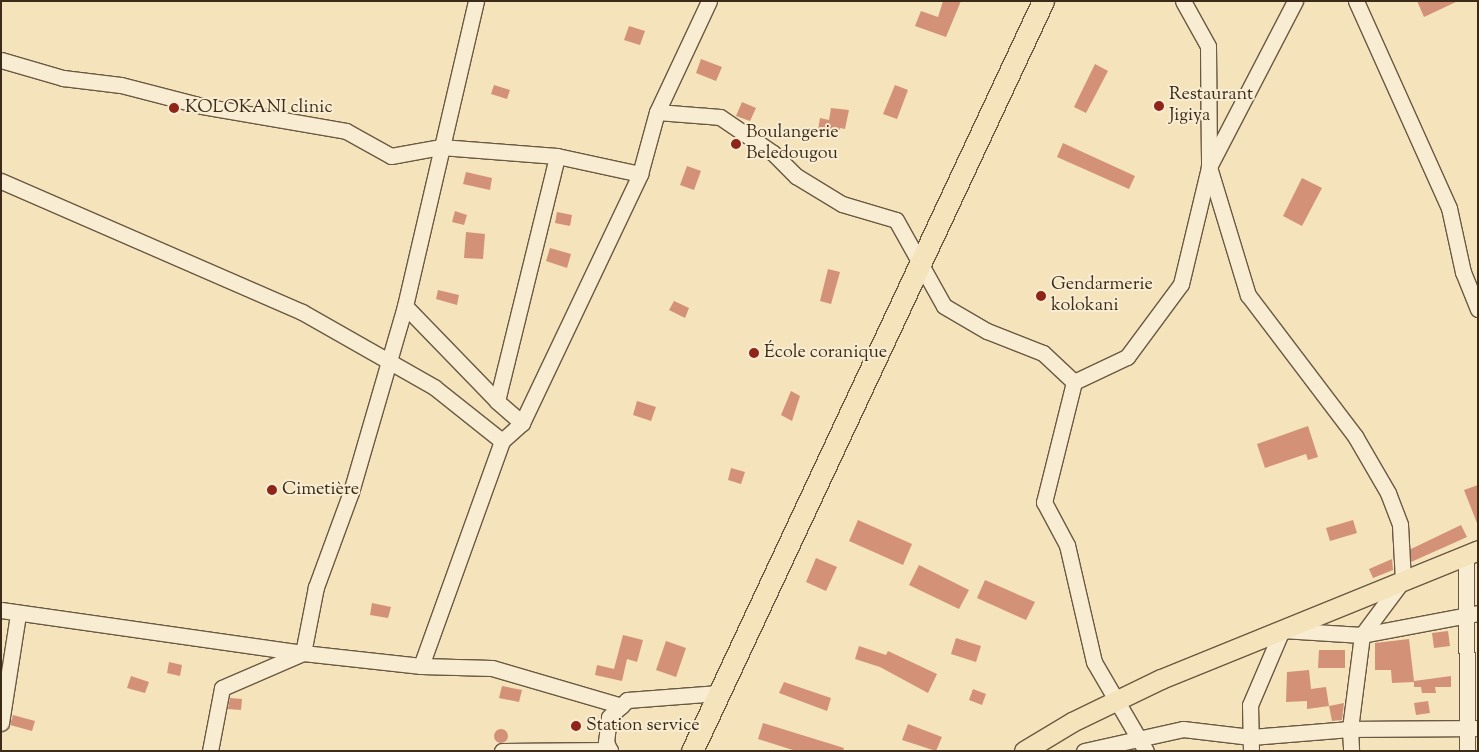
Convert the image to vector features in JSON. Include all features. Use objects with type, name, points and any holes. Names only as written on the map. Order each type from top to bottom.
[{"type":"highway","points":[[692,751],[1043,1]]},
{"type":"main road","points":[[1024,751],[1117,701],[1282,630],[1472,552]]},
{"type":"street","points":[[303,654],[316,587],[351,492],[405,306],[476,1]]},
{"type":"street","points":[[421,666],[502,441],[522,423],[640,174],[657,112],[709,1]]},
{"type":"street","points":[[1183,1],[1208,46],[1209,167],[1248,295],[1355,436],[1388,493],[1400,526],[1403,580],[1362,635],[1350,729],[1351,751]]},
{"type":"street","points":[[1074,382],[1127,357],[1181,284],[1209,167],[1294,1]]},
{"type":"street","points":[[1356,1],[1449,208],[1463,272],[1478,309]]},
{"type":"street","points":[[1,60],[63,78],[121,85],[202,106],[346,131],[391,156],[441,147],[557,156],[640,174]]},
{"type":"street","points":[[657,112],[720,117],[773,152],[796,176],[842,204],[896,220],[922,260],[944,306],[987,331],[1043,353],[1074,382]]},
{"type":"street","points":[[498,401],[557,156]]},
{"type":"street","points":[[1,181],[302,312],[434,387],[502,441]]},
{"type":"street","points":[[405,306],[522,423]]},
{"type":"street","points":[[1074,382],[1044,502],[1067,545],[1094,662],[1142,744]]},
{"type":"street","points":[[1467,751],[1472,729],[1472,552]]},
{"type":"street","points":[[1,610],[18,614],[303,654],[421,666],[492,668],[622,706]]},
{"type":"street","points":[[1,723],[18,614]]},
{"type":"street","points":[[1251,744],[1250,704],[1282,630],[1362,635],[1472,614]]},
{"type":"street","points":[[210,751],[222,688],[303,654]]},
{"type":"street","points":[[502,751],[610,750],[606,742],[609,717],[627,700],[719,693]]},
{"type":"street","points":[[1084,751],[1142,744],[1183,729],[1251,744],[1350,729],[1472,729]]},
{"type":"building","points":[[943,1],[961,1],[946,37],[915,26],[921,11],[938,17]]},
{"type":"building","points":[[1417,1],[1458,1],[1424,17]]},
{"type":"building","points":[[629,26],[645,31],[640,45],[624,40]]},
{"type":"building","points":[[701,59],[722,67],[716,81],[696,73]]},
{"type":"building","points":[[1095,64],[1108,71],[1086,113],[1074,107]]},
{"type":"building","points":[[494,85],[510,90],[507,99],[491,94]]},
{"type":"building","points":[[895,85],[908,90],[897,119],[883,114]]},
{"type":"building","points":[[742,102],[756,108],[750,121],[736,116]]},
{"type":"building","points":[[831,108],[849,110],[845,129],[840,128],[839,134],[818,130],[820,118],[829,120]]},
{"type":"building","points":[[1063,143],[1135,176],[1129,189],[1057,157]]},
{"type":"building","points":[[687,166],[701,171],[694,190],[680,185]]},
{"type":"building","points":[[466,172],[492,178],[490,190],[463,184]]},
{"type":"building","points":[[1302,178],[1322,188],[1302,226],[1283,216]]},
{"type":"building","points":[[455,211],[467,215],[464,225],[452,222]]},
{"type":"building","points":[[557,212],[572,215],[570,226],[555,223]]},
{"type":"building","points":[[466,232],[485,234],[483,259],[464,258]]},
{"type":"building","points":[[550,248],[571,254],[567,268],[546,261]]},
{"type":"building","points":[[828,269],[840,272],[831,304],[820,301]]},
{"type":"building","points":[[438,290],[459,295],[457,305],[436,299]]},
{"type":"building","points":[[674,301],[689,308],[685,318],[669,310]]},
{"type":"building","points":[[791,391],[800,396],[792,421],[781,415]]},
{"type":"building","points":[[637,401],[656,407],[651,421],[633,415]]},
{"type":"building","points":[[1308,426],[1318,457],[1308,460],[1306,454],[1265,468],[1257,444]]},
{"type":"building","points":[[731,468],[745,472],[741,484],[728,480]]},
{"type":"building","points":[[1478,485],[1478,523],[1477,523],[1464,490]]},
{"type":"building","points":[[858,520],[912,544],[903,565],[849,541]]},
{"type":"building","points":[[1353,520],[1357,533],[1330,541],[1326,528]]},
{"type":"building","points":[[1461,525],[1467,537],[1411,562],[1411,549]]},
{"type":"building","points":[[816,558],[837,567],[826,591],[806,582]]},
{"type":"building","points":[[1392,559],[1393,570],[1373,578],[1369,569]]},
{"type":"building","points":[[919,565],[969,590],[959,609],[909,585]]},
{"type":"building","points":[[985,580],[1035,602],[1026,620],[977,598]]},
{"type":"building","points":[[372,603],[391,607],[388,618],[370,615]]},
{"type":"building","points":[[1448,631],[1450,646],[1434,648],[1432,633]]},
{"type":"building","points":[[623,635],[643,640],[637,662],[627,659],[622,681],[595,675],[597,665],[614,669]]},
{"type":"building","points":[[956,638],[981,646],[976,662],[951,654]]},
{"type":"building","points":[[1409,639],[1414,681],[1451,676],[1451,687],[1435,687],[1436,693],[1422,693],[1421,687],[1414,687],[1414,682],[1392,683],[1391,670],[1375,670],[1375,643]]},
{"type":"building","points":[[666,641],[686,648],[676,677],[656,670]]},
{"type":"building","points":[[859,646],[886,655],[888,651],[937,674],[928,693],[880,667],[855,659]]},
{"type":"building","points":[[1319,650],[1345,650],[1345,668],[1318,668]]},
{"type":"building","points":[[169,662],[182,665],[180,676],[167,673]]},
{"type":"building","points":[[1309,670],[1311,689],[1326,687],[1329,706],[1307,709],[1307,701],[1286,702],[1287,672]]},
{"type":"building","points":[[131,676],[149,682],[145,693],[127,688]]},
{"type":"building","points":[[784,682],[831,698],[827,711],[779,693]]},
{"type":"building","points":[[502,686],[522,690],[519,702],[499,698]]},
{"type":"building","points":[[973,689],[986,694],[982,705],[969,700]]},
{"type":"building","points":[[230,698],[242,699],[241,710],[228,709]]},
{"type":"building","points":[[1428,701],[1430,713],[1416,715],[1414,703]]},
{"type":"building","points":[[1344,703],[1342,720],[1332,721],[1329,706]]},
{"type":"building","points":[[13,715],[35,721],[32,731],[10,725]]},
{"type":"building","points":[[763,723],[844,748],[843,751],[796,751],[758,739]]},
{"type":"building","points":[[908,724],[942,737],[936,751],[902,740]]},
{"type":"building","points":[[501,729],[506,731],[508,736],[506,741],[501,743],[496,741],[494,736],[496,731]]},
{"type":"place","name":"Restaurant Jigiya","points":[[1159,106]]},
{"type":"place","name":"KOLOKANI clinic","points":[[174,108]]},
{"type":"place","name":"Boulangerie Beledougou","points":[[736,144]]},
{"type":"place","name":"Gendarmerie kolokani","points":[[1041,296]]},
{"type":"place","name":"École coranique","points":[[754,353]]},
{"type":"place","name":"Cimetière","points":[[272,490]]},
{"type":"place","name":"Station service","points":[[576,726]]}]
